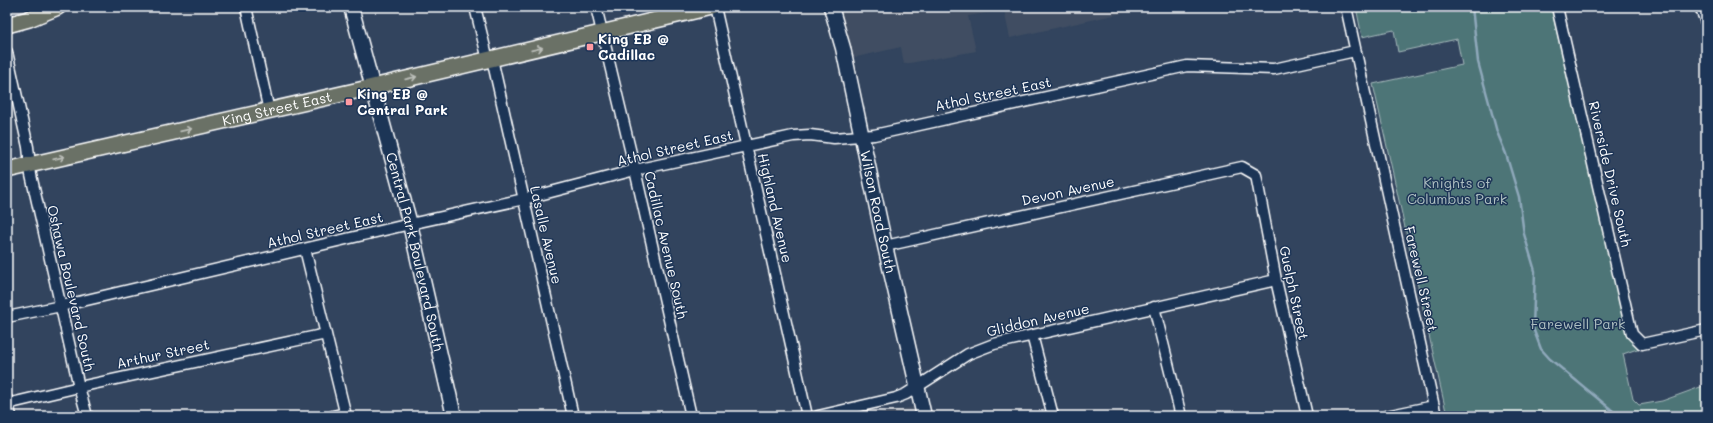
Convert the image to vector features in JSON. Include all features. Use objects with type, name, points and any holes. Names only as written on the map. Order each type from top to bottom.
[{"type":"main road","points":[[7,25],[35,17],[58,7]]},
{"type":"main road","name":"King Street East","points":[[7,170],[490,60],[711,7]]},
{"type":"street","points":[[246,7],[269,111]]},
{"type":"street","name":"Central Park Boulevard South","points":[[351,7],[410,224],[454,416]]},
{"type":"street","name":"Lasalle Avenue","points":[[475,7],[490,60],[524,199],[573,416]]},
{"type":"street","name":"Cadillac Avenue South","points":[[596,7],[691,416]]},
{"type":"street","name":"Highland Avenue","points":[[715,7],[807,416]]},
{"type":"street","name":"Wilson Road South","points":[[831,7],[843,48],[885,246],[924,416]]},
{"type":"street","name":"Farewell Street","points":[[1346,7],[1435,411]]},
{"type":"street","name":"Riverside Drive South","points":[[1557,7],[1632,334],[1642,344],[1706,330]]},
{"type":"street","points":[[1700,7],[1706,22]]},
{"type":"street","name":"Athol Street East","points":[[7,317],[61,306],[410,224],[524,199],[635,170],[747,146],[803,135],[834,138],[874,135],[1187,66],[1274,69],[1355,51]]},
{"type":"street","name":"Oshawa Boulevard South","points":[[7,52],[28,147],[30,165],[79,387],[87,416]]},
{"type":"street","name":"Devon Avenue","points":[[885,246],[1242,167],[1256,175]]},
{"type":"street","name":"Guelph Street","points":[[1256,175],[1276,280],[1307,416]]},
{"type":"street","points":[[305,249],[346,415],[333,416]]},
{"type":"street","name":"Gliddon Avenue","points":[[818,416],[896,398],[917,388],[980,348],[1276,280]]},
{"type":"street","points":[[1154,307],[1181,416]]},
{"type":"street","name":"Arthur Street","points":[[7,402],[326,334]]},
{"type":"street","points":[[1032,335],[1053,416]]},
{"type":"street","points":[[7,402],[11,416]]},
{"type":"street","points":[[1386,416],[1435,411]]},
{"type":"shaded area","points":[[833,7],[1150,7],[1010,38],[1004,10],[968,16],[976,51],[904,64],[901,47],[852,58]]},
{"type":"shaded area","points":[[914,407],[916,416],[868,416],[868,415]]},
{"type":"green space","points":[[1356,7],[1551,7],[1627,333],[1640,348],[1623,354],[1633,399],[1639,405],[1662,401],[1706,385],[1706,416],[1447,416],[1373,84],[1462,65],[1457,39],[1398,52],[1394,30],[1362,37]]},
{"type":"waterway","points":[[1472,7],[1478,62],[1497,132],[1506,154],[1519,197],[1524,234],[1535,271],[1533,328],[1541,349],[1550,359],[1619,416]]},
{"type":"place","name":"King EB @ Cadillac","points":[[590,47]]},
{"type":"place","name":"King EB @ Central Park","points":[[349,102]]},
{"type":"park label","name":"Knights of Columbus Park","points":[[1457,192]]},
{"type":"park label","name":"Farewell Park","points":[[1578,324]]}]
